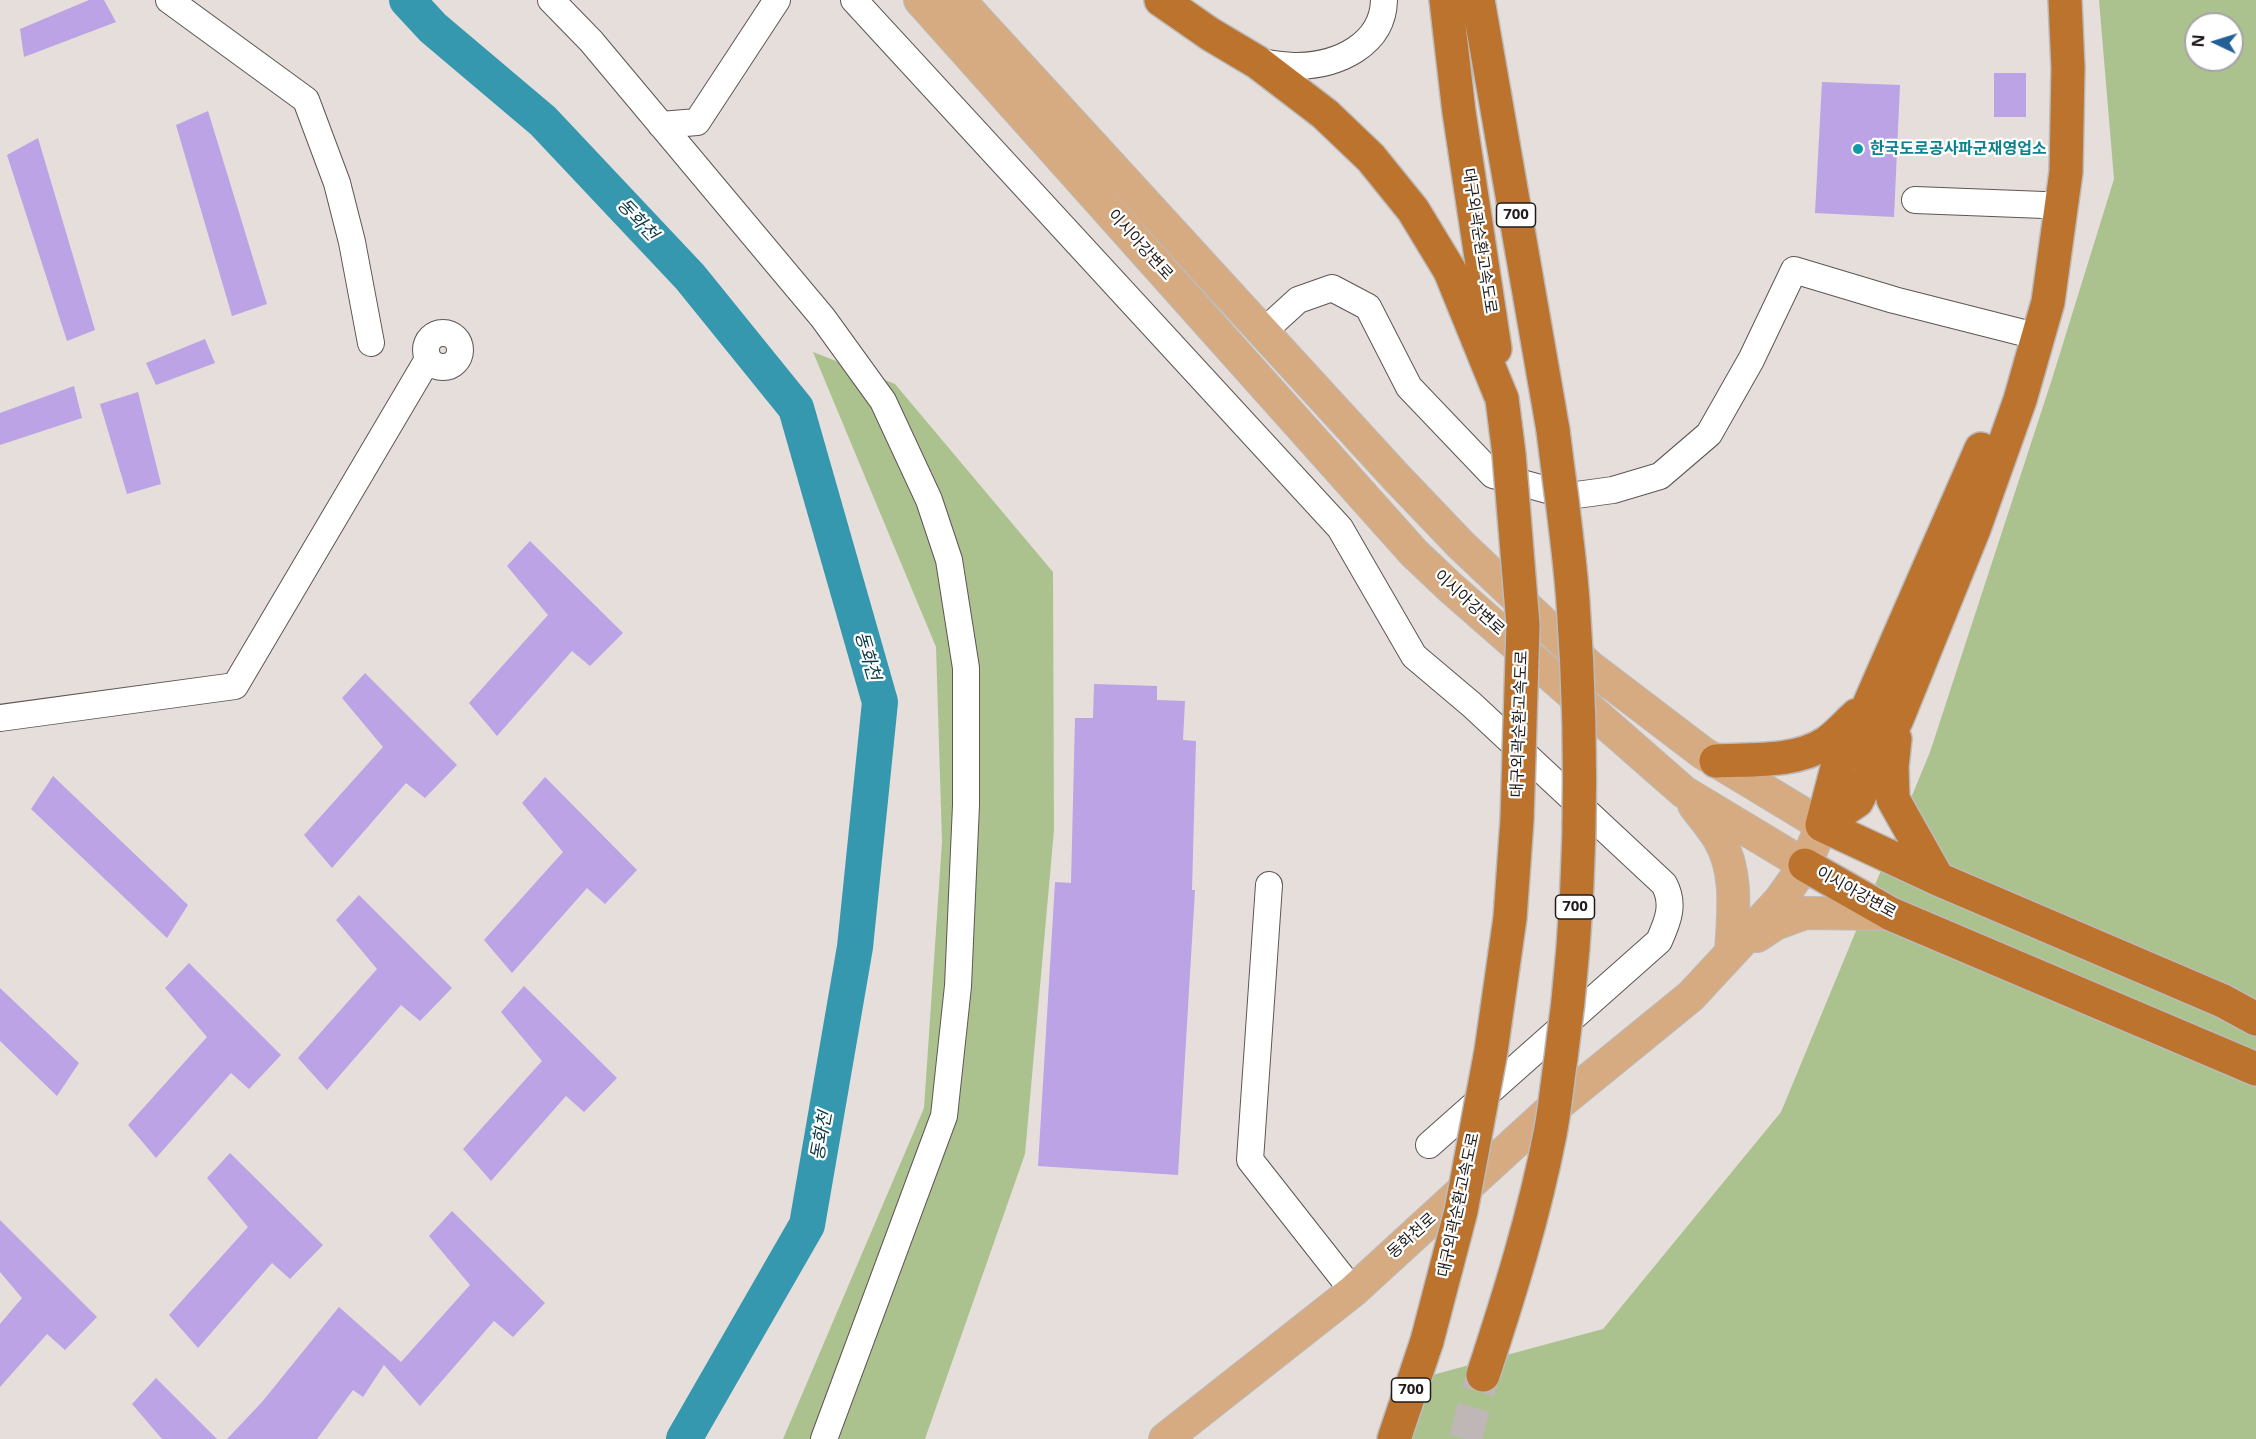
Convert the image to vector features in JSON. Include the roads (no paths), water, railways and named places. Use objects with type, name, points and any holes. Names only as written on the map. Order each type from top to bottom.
[{"type":"highway","points":[[1161,0],[1210,34],[1257,62],[1325,114],[1371,158],[1413,210],[1450,271],[1502,399]]},
{"type":"highway","name":"대구외곽순환고속도로","points":[[1394,1439],[1427,1341],[1461,1211],[1491,1051],[1510,918],[1517,820],[1523,625],[1509,454],[1459,112],[1446,0]]},
{"type":"highway","name":"700","points":[[1478,0],[1553,430],[1573,601],[1580,757],[1578,869],[1570,976],[1550,1132],[1536,1194],[1505,1307],[1483,1374]]},
{"type":"highway","points":[[1822,825],[1857,801],[1882,713],[1980,452],[2019,332],[2044,204],[2049,116],[2046,0]]},
{"type":"highway","points":[[1716,761],[1795,756],[1813,750],[1882,713],[1974,529],[2020,400],[2048,302],[2066,172],[2068,68],[2065,0]]},
{"type":"highway","points":[[1882,713],[1892,767],[1893,799],[1938,879]]},
{"type":"highway","name":"이시아강변로","points":[[1822,825],[1938,879],[2223,1001],[2256,1018]]},
{"type":"highway","name":"이시아강변로","points":[[1805,865],[1891,914],[2256,1069]]},
{"type":"main road","name":"이시아강변로","points":[[920,0],[1414,553],[1684,792],[1805,865]]},
{"type":"main road","name":"이시아강변로","points":[[959,0],[1396,477],[1478,561],[1590,667],[1716,761],[1822,825]]},
{"type":"main road","points":[[1684,792],[1719,839],[1730,864],[1734,898],[1731,952]]},
{"type":"main road","points":[[1731,952],[1780,900],[1805,865],[1822,825]]},
{"type":"main road","points":[[1731,952],[1775,924],[1805,913],[1891,914]]},
{"type":"main road","name":"동화천로","points":[[1165,1439],[1353,1291],[1545,1115],[1691,996],[1731,952]]},
{"type":"street","points":[[169,0],[306,100],[337,183],[352,242],[371,343]]},
{"type":"street","points":[[661,125],[697,122],[777,0]]},
{"type":"street","points":[[854,0],[1340,528],[1414,657],[1472,705],[1664,884],[1670,895],[1669,917],[1659,941],[1429,1145]]},
{"type":"street","points":[[1257,62],[1298,66],[1324,63],[1346,56],[1364,45],[1377,29],[1384,9],[1384,0]]},
{"type":"street","points":[[552,2],[591,41],[823,318],[883,401],[929,500],[949,560],[966,668],[966,805],[958,986],[944,1116],[824,1439]]},
{"type":"street","points":[[1915,200],[2044,204]]},
{"type":"street","points":[[1263,332],[1298,300],[1332,288],[1368,307],[1409,387],[1493,475],[1569,496],[1613,490],[1660,476],[1709,434],[1751,360],[1794,270],[1894,300],[2019,332]]},
{"type":"street","points":[[0,718],[235,686],[428,358]]},
{"type":"street","points":[[1269,885],[1250,1160],[1353,1291]]},
{"type":"waterway","name":"동화천","points":[[407,0],[433,28],[543,121],[690,277],[796,408],[880,702],[855,947],[807,1225],[684,1439]]},
{"type":"tunnel","points":[[1465,1439],[1483,1375]]},
{"type":"place","name":"한국도로공사파군재영업소","points":[[1858,149]]}]
